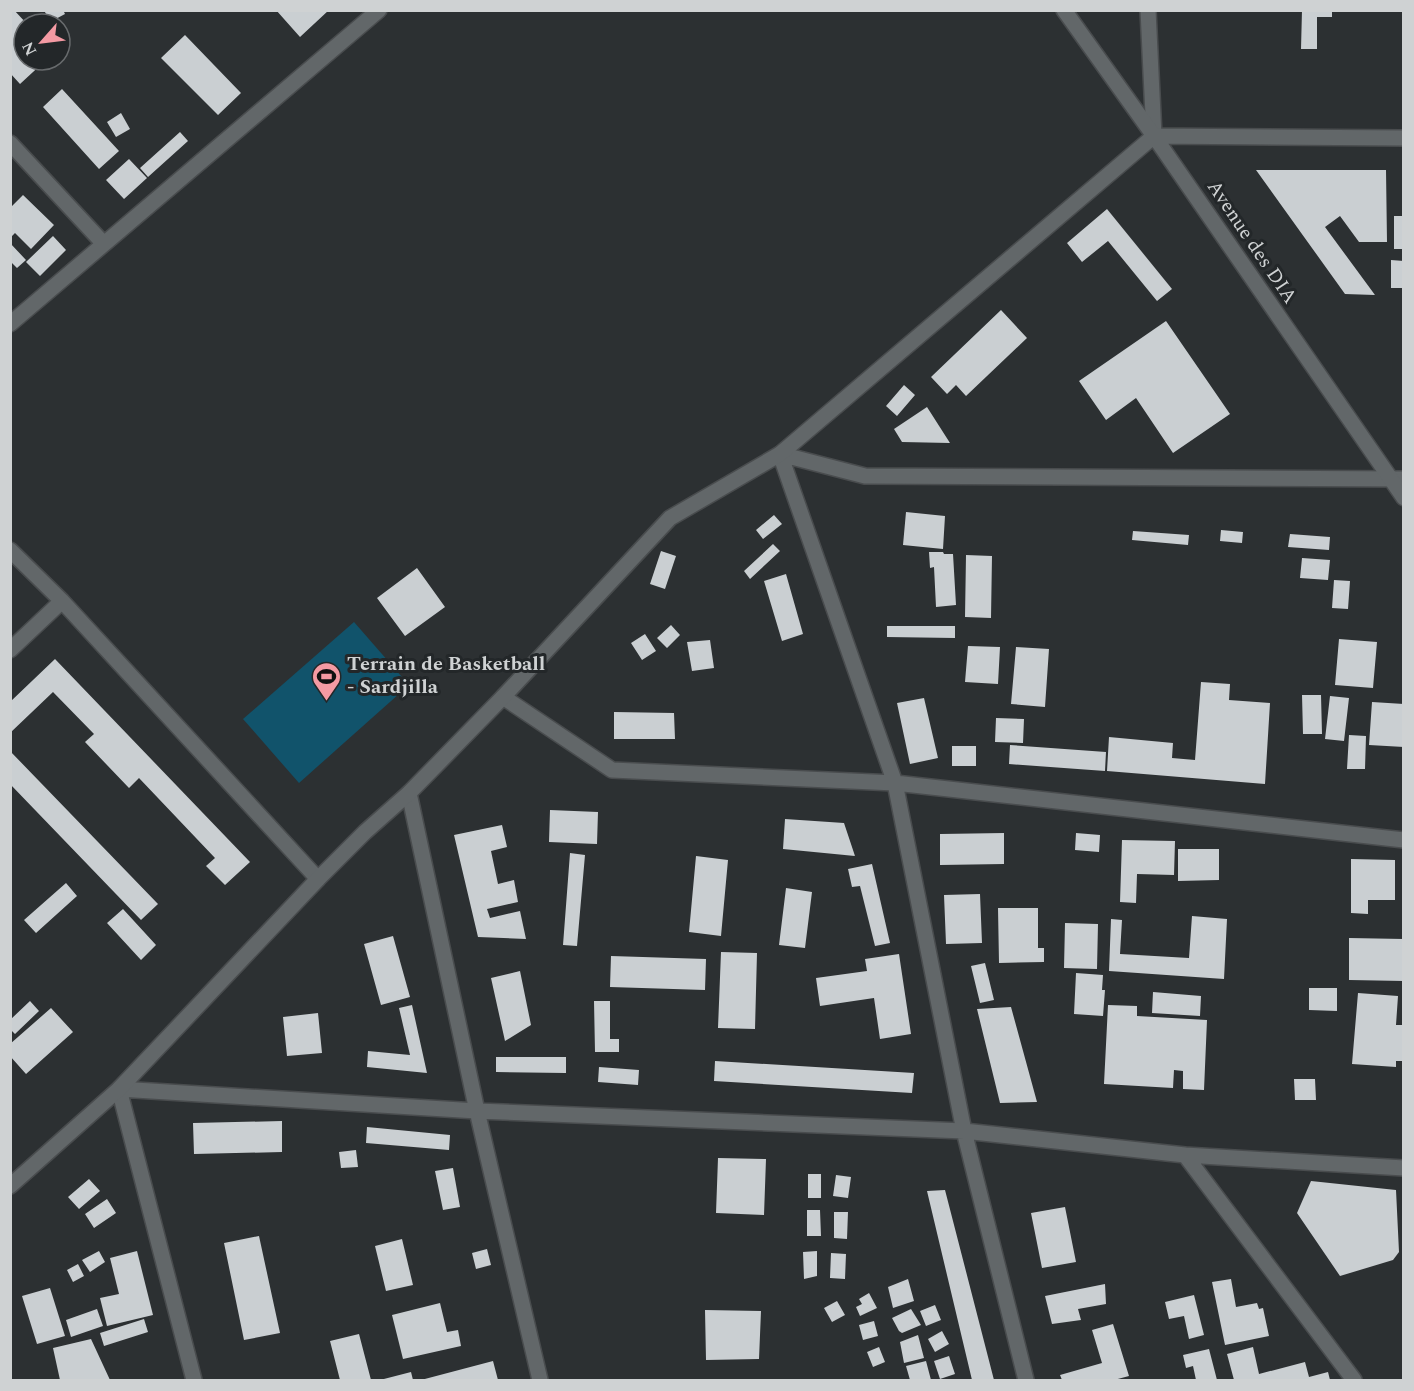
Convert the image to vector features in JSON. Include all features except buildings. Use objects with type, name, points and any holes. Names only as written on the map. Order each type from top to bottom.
[{"type":"street","points":[[10,324],[379,10]]},
{"type":"street","name":"Avenue des DIA","points":[[1064,10],[1396,479],[1404,498]]},
{"type":"street","points":[[1148,10],[1154,136]]},
{"type":"street","points":[[10,1186],[119,1089],[318,879],[365,832],[409,793],[503,698],[670,518],[780,454],[1154,136],[1404,138]]},
{"type":"street","points":[[10,143],[104,244]]},
{"type":"street","points":[[780,454],[865,476],[1396,479]]},
{"type":"street","points":[[780,454],[896,783],[964,1131],[1026,1380]]},
{"type":"street","points":[[10,550],[62,601],[318,879]]},
{"type":"street","points":[[10,650],[62,601]]},
{"type":"street","points":[[503,698],[612,770],[896,783],[1404,840]]},
{"type":"street","points":[[409,793],[477,1111],[540,1380]]},
{"type":"street","points":[[119,1089],[477,1111],[964,1131],[1185,1155],[1404,1168]]},
{"type":"street","points":[[119,1089],[194,1380]]},
{"type":"street","points":[[1185,1155],[1354,1380]]},
{"type":"shaded area","name":"Terrain de Basketball - Sardjilla","points":[[354,622],[409,685],[299,783],[243,719]]},
{"type":"place","name":"Terrain de Basketball - Sardjilla","points":[[326,702]]}]
